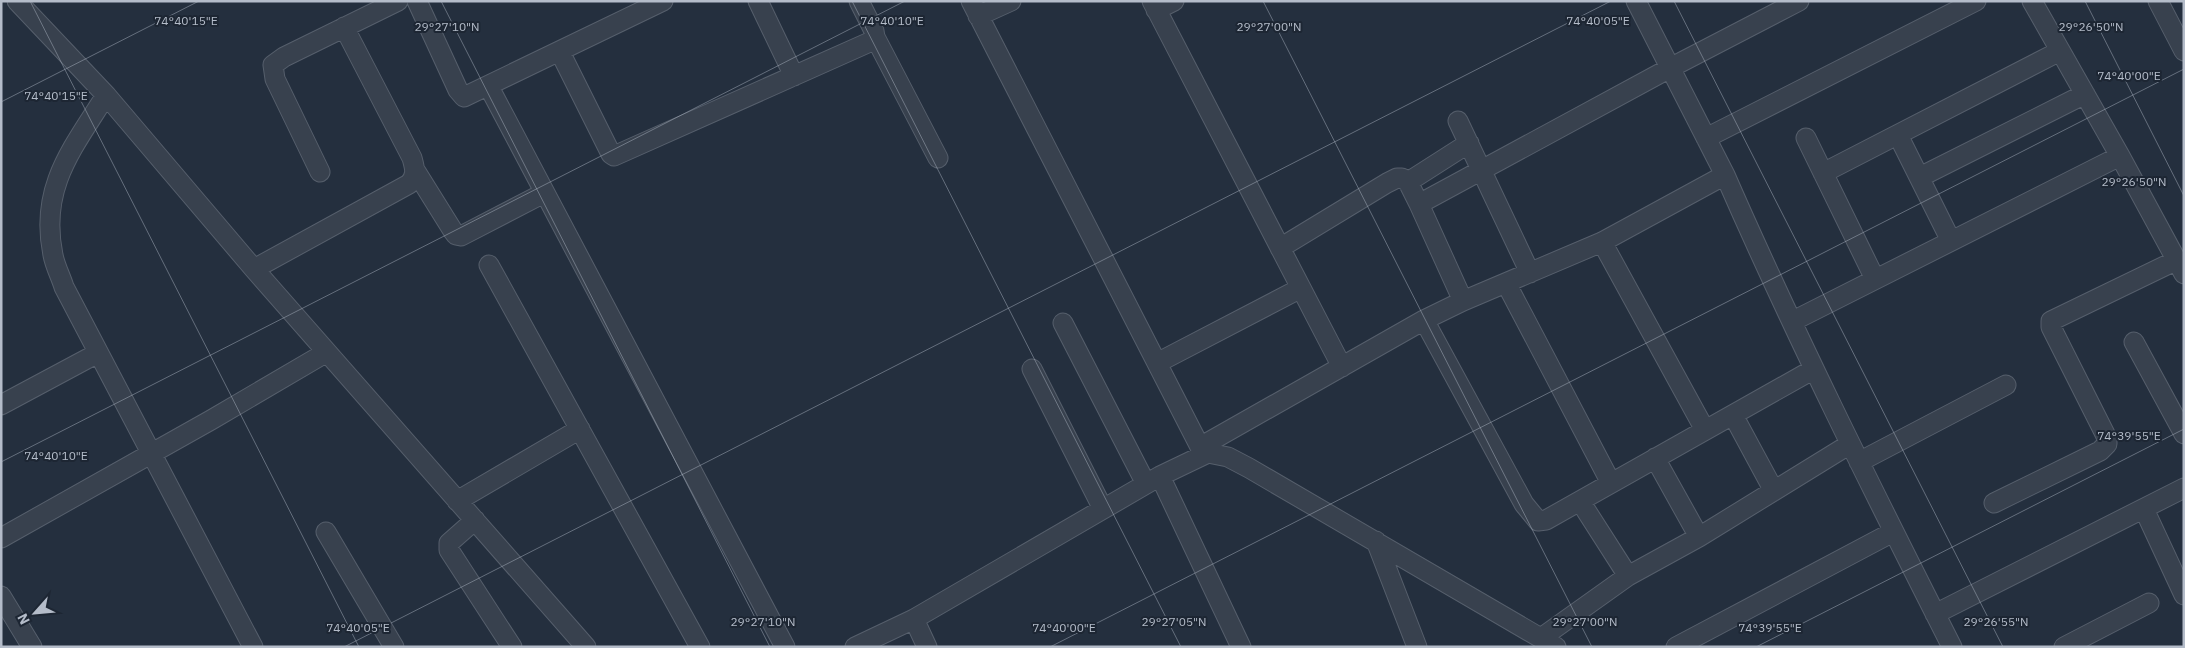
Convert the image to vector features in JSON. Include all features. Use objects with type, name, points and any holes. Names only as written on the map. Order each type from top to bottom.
[{"type":"street","points":[[17,1],[106,95],[254,269],[586,647]]},
{"type":"street","points":[[320,172],[275,79],[273,65],[284,57],[398,1]]},
{"type":"street","points":[[417,1],[460,95],[464,97],[663,1]]},
{"type":"street","points":[[758,1],[794,76]]},
{"type":"street","points":[[859,1],[874,31],[875,37],[938,158]]},
{"type":"street","points":[[1011,1],[974,9],[1204,450],[1235,461],[1548,642],[1628,576],[1699,537],[1850,444]]},
{"type":"street","points":[[1174,1],[1154,6],[1342,367]]},
{"type":"street","points":[[1636,1],[1725,175],[1850,444],[1952,647]]},
{"type":"street","points":[[1419,204],[1670,68],[1799,1]]},
{"type":"street","points":[[1706,138],[1976,1]]},
{"type":"street","points":[[1994,503],[2100,451],[2107,444],[2107,438],[2051,327],[2051,321],[2180,267],[2120,156],[2032,1]]},
{"type":"street","points":[[2158,1],[2184,51]]},
{"type":"street","points":[[344,27],[412,158],[415,170],[456,235],[461,236],[544,193]]},
{"type":"street","points":[[560,52],[611,154],[614,156],[868,43],[875,37]]},
{"type":"street","points":[[1823,173],[2060,51]]},
{"type":"street","points":[[489,86],[785,647]]},
{"type":"street","points":[[1920,177],[2085,94]]},
{"type":"street","points":[[106,95],[65,161],[52,191],[50,224],[53,255],[64,288],[253,647]]},
{"type":"street","points":[[1458,121],[1530,273]]},
{"type":"street","points":[[1898,135],[1951,241]]},
{"type":"street","points":[[1806,138],[1875,279]]},
{"type":"street","points":[[1408,182],[1469,143]]},
{"type":"street","points":[[1793,321],[2120,156]]},
{"type":"street","points":[[254,269],[409,184],[414,178],[415,170]]},
{"type":"street","points":[[855,647],[914,618],[1424,320],[1463,301],[1602,242],[1725,175]]},
{"type":"street","points":[[1280,248],[1387,182],[1402,178],[1408,182],[1419,204],[1463,301]]},
{"type":"street","points":[[1602,242],[1705,430]]},
{"type":"street","points":[[489,265],[700,647]]},
{"type":"street","points":[[1506,283],[1610,484]]},
{"type":"street","points":[[1157,363],[1301,288]]},
{"type":"street","points":[[1424,320],[1530,515],[1538,521],[1546,520],[1814,369]]},
{"type":"street","points":[[1063,324],[1153,480],[1242,647]]},
{"type":"street","points":[[2134,342],[2184,434]]},
{"type":"street","points":[[1,538],[211,420],[327,352]]},
{"type":"street","points":[[1,405],[98,353]]},
{"type":"street","points":[[1032,369],[1103,509]]},
{"type":"street","points":[[1859,462],[2006,385]]},
{"type":"street","points":[[1732,415],[1774,491]]},
{"type":"street","points":[[457,501],[580,429]]},
{"type":"street","points":[[1655,458],[1699,537]]},
{"type":"street","points":[[1935,614],[2184,488]]},
{"type":"street","points":[[1580,501],[1628,576]]},
{"type":"street","points":[[2144,509],[2184,596]]},
{"type":"street","points":[[475,520],[449,543],[449,550],[512,647]]},
{"type":"street","points":[[326,532],[394,647]]},
{"type":"street","points":[[1676,647],[1893,532]]},
{"type":"street","points":[[1376,541],[1417,647]]},
{"type":"street","points":[[1,596],[32,647]]},
{"type":"street","points":[[2064,647],[2149,603]]},
{"type":"street","points":[[914,618],[927,647]]}]
